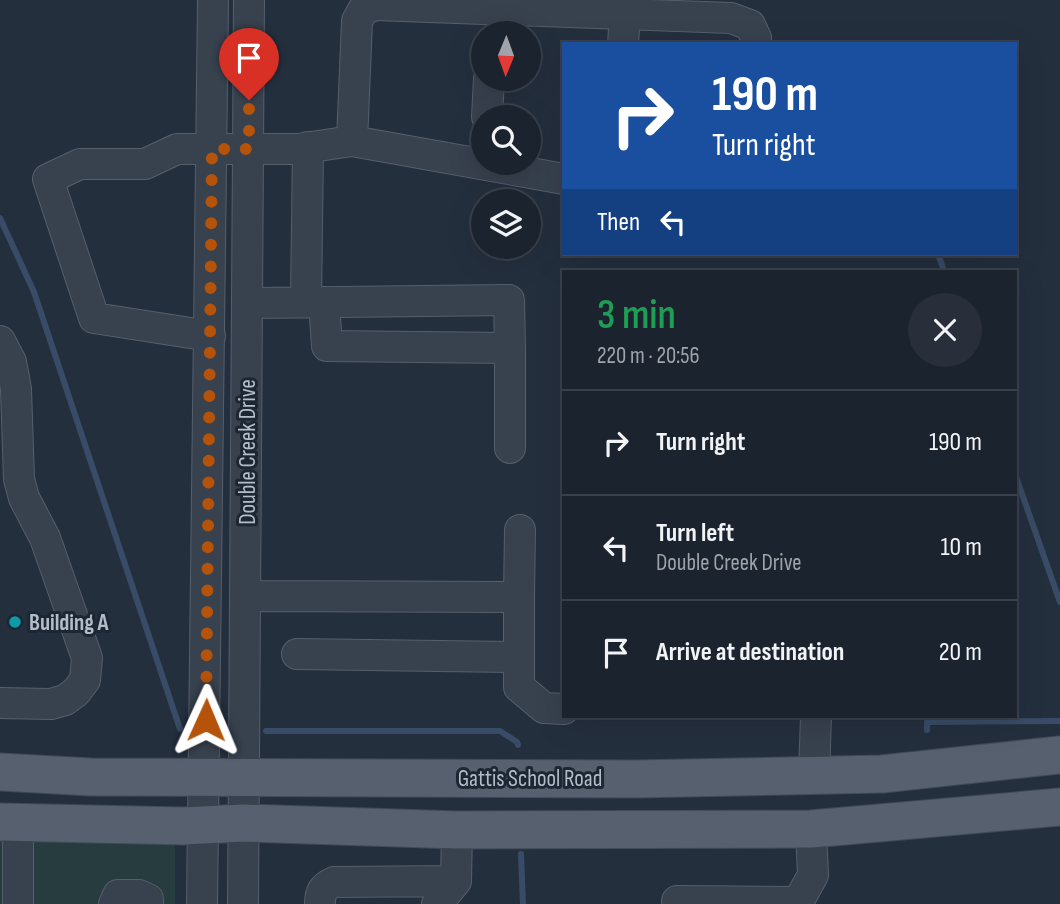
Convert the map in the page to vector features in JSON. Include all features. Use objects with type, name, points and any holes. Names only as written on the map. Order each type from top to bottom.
[{"type":"main road","name":"Gattis School Road","points":[[0,772],[91,777],[635,779],[882,774],[1060,755]]},
{"type":"main road","points":[[9,822],[204,826],[243,823],[457,830],[811,829],[1060,807]]},
{"type":"street","name":"Double Creek Drive","points":[[202,904],[213,0]]},
{"type":"street","name":"Double Creek Drive","points":[[243,904],[249,0]]},
{"type":"street","points":[[352,141],[357,21],[363,10],[375,5],[491,21],[625,14],[731,18],[750,26],[756,42]]},
{"type":"street","points":[[624,42],[625,14]]},
{"type":"street","points":[[210,336],[93,318],[48,179],[80,164],[145,164],[177,149],[308,147],[352,141],[471,162]]},
{"type":"street","points":[[308,147],[315,302],[327,346],[510,348]]},
{"type":"street","points":[[541,175],[562,179]]},
{"type":"street","points":[[248,303],[509,300],[510,448]]},
{"type":"street","points":[[0,341],[11,362],[16,389],[19,479],[24,498],[46,538],[87,658],[85,680],[76,692],[65,700],[51,704],[0,703]]},
{"type":"street","points":[[520,530],[520,687],[544,708],[562,709]]},
{"type":"street","points":[[247,596],[519,597]]},
{"type":"street","points":[[297,654],[519,657]]},
{"type":"street","points":[[814,776],[816,718]]},
{"type":"street","points":[[9,822],[18,904]]},
{"type":"street","points":[[677,904],[677,901],[797,903],[813,875],[811,829]]},
{"type":"street","points":[[437,904],[456,881],[457,830]]},
{"type":"street","points":[[320,904],[320,895],[325,886],[334,882],[456,881]]},
{"type":"street","points":[[114,904],[118,895],[139,895],[148,899],[148,904]]},
{"type":"green space","points":[[0,835],[175,842],[175,904],[0,904]]},
{"type":"waterway","points":[[0,218],[34,292],[180,729]]},
{"type":"waterway","points":[[939,256],[944,270]]},
{"type":"waterway","points":[[1017,480],[1060,602]]},
{"type":"waterway","points":[[927,730],[927,722],[1060,721]]},
{"type":"waterway","points":[[266,731],[500,731],[518,745]]},
{"type":"waterway","points":[[521,854],[523,904]]},
{"type":"place","name":"Building A","points":[[15,622]]},
{"type":"route","points":[[206,720],[212,149],[249,149],[249,100]]}]
